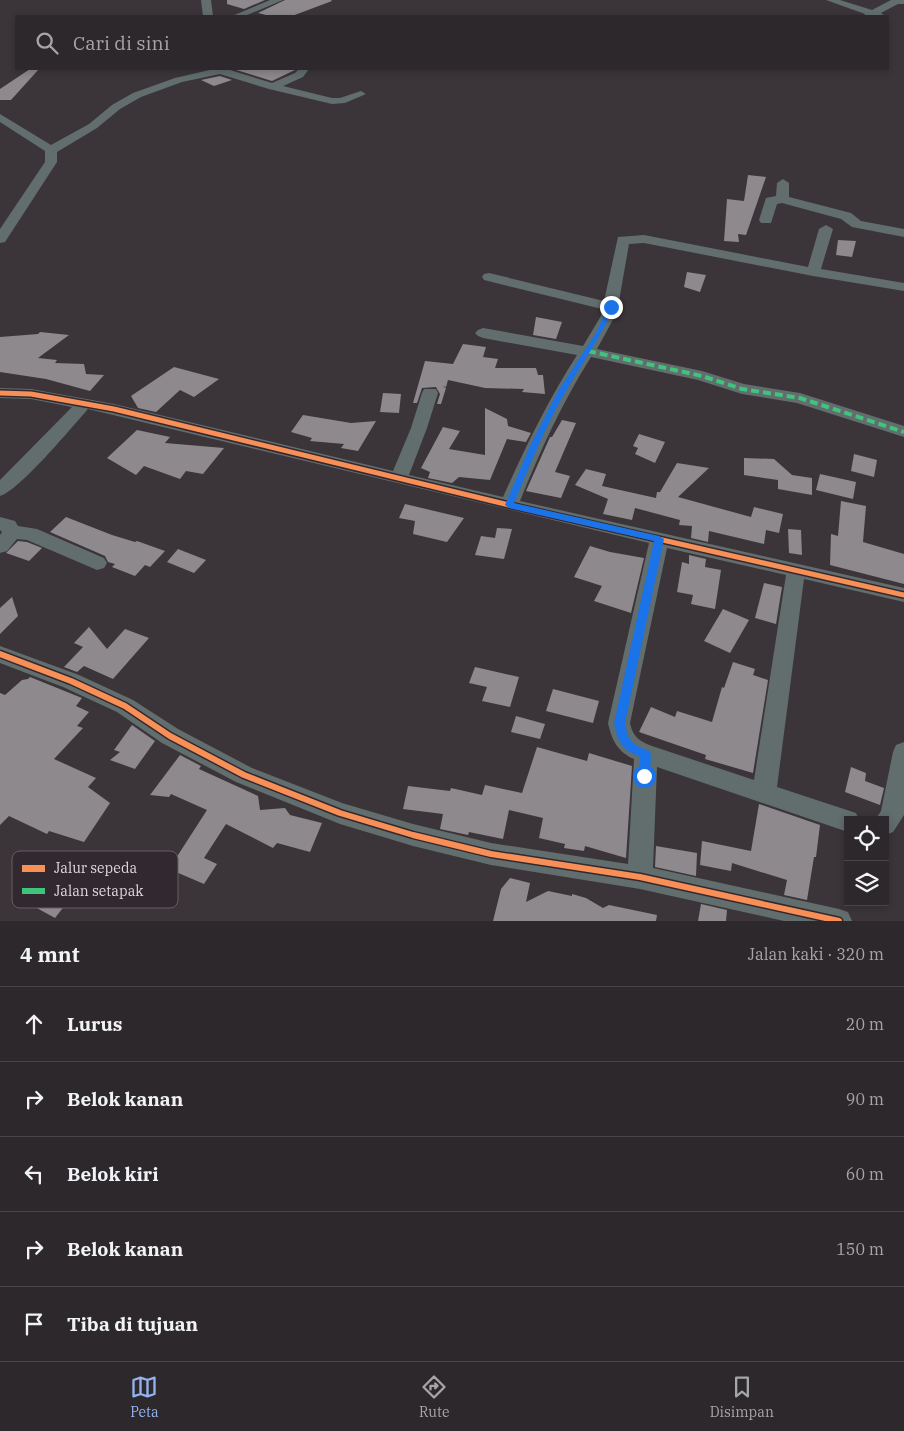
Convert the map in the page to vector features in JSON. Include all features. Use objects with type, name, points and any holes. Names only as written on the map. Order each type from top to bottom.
[{"type":"street","points":[[206,0],[208,15]]},
{"type":"street","points":[[240,15],[278,0]]},
{"type":"street","points":[[831,0],[874,15],[896,1],[904,1]]},
{"type":"street","points":[[51,150],[93,126],[137,95],[179,80],[224,70],[273,87],[332,102],[361,94]]},
{"type":"street","points":[[273,87],[299,75],[303,70]]},
{"type":"street","points":[[0,117],[51,150]]},
{"type":"street","points":[[0,239],[51,162],[51,150]]},
{"type":"street","points":[[782,199],[783,183]]},
{"type":"street","points":[[766,220],[771,201],[782,199],[846,216],[856,224],[904,233]]},
{"type":"street","points":[[813,272],[826,229]]},
{"type":"street","points":[[509,505],[533,448],[562,391],[599,333],[611,307],[622,243],[627,238],[644,238],[904,288]]},
{"type":"street","points":[[490,277],[611,307]]},
{"type":"street","points":[[483,333],[588,351],[702,376],[742,389],[800,398],[904,432]]},
{"type":"street","points":[[0,393],[31,394],[85,403],[509,505],[904,595]]},
{"type":"street","points":[[399,478],[419,428],[430,393]]},
{"type":"street","points":[[0,490],[20,472],[85,403]]},
{"type":"street","points":[[4,533],[30,534],[97,563]]},
{"type":"street","points":[[659,539],[620,723],[622,737],[629,747],[646,754],[844,820]]},
{"type":"street","points":[[764,794],[796,570]]},
{"type":"street","points":[[0,654],[71,681],[124,706],[170,736],[244,774],[340,813],[413,835],[491,854],[640,878],[839,921]]},
{"type":"street","points":[[889,819],[892,815],[904,752]]},
{"type":"street","points":[[640,878],[646,754]]},
{"type":"building","points":[[227,0],[265,0],[244,9],[227,4]]},
{"type":"building","points":[[285,0],[332,1],[295,15],[266,15],[258,13]]},
{"type":"building","points":[[28,70],[38,70],[11,100],[0,100],[0,89]]},
{"type":"building","points":[[236,70],[295,70],[272,81]]},
{"type":"building","points":[[220,76],[232,80],[214,86],[201,80]]},
{"type":"building","points":[[748,175],[766,177],[746,235],[738,234],[739,242],[724,241],[727,199],[744,201]]},
{"type":"building","points":[[838,240],[856,241],[852,257],[836,255]]},
{"type":"building","points":[[687,272],[706,275],[700,292],[684,287]]},
{"type":"building","points":[[536,317],[562,322],[556,339],[533,335]]},
{"type":"building","points":[[40,332],[69,335],[38,358],[57,360],[55,363],[84,364],[86,374],[104,375],[90,391],[46,379],[0,372],[0,337],[38,334]]},
{"type":"building","points":[[463,344],[486,347],[483,357],[498,359],[495,368],[536,368],[538,375],[543,375],[545,394],[522,392],[524,389],[485,388],[448,380],[446,387],[442,386],[446,388],[441,404],[437,404],[440,394],[436,387],[422,388],[417,403],[413,403],[425,361],[453,364]]},
{"type":"building","points":[[174,367],[219,379],[194,397],[180,390],[156,412],[138,408],[131,396]]},
{"type":"building","points":[[383,393],[401,394],[399,413],[380,412]]},
{"type":"building","points":[[485,408],[507,419],[508,426],[531,433],[526,442],[507,439],[490,480],[459,477],[452,483],[428,478],[430,472],[421,468],[443,427],[460,431],[449,449],[485,455]]},
{"type":"building","points":[[303,415],[351,423],[376,421],[358,451],[341,448],[344,444],[310,441],[312,438],[291,432]]},
{"type":"building","points":[[562,420],[576,423],[555,472],[570,476],[561,498],[526,491],[550,437],[552,437]]},
{"type":"building","points":[[137,430],[170,437],[165,443],[224,448],[203,474],[186,471],[180,479],[144,466],[136,475],[107,458]]},
{"type":"building","points":[[639,434],[665,442],[655,463],[635,454],[638,448],[633,446]]},
{"type":"building","points":[[854,454],[877,460],[874,477],[851,471]]},
{"type":"building","points":[[744,458],[774,459],[792,475],[812,478],[812,495],[778,489],[778,480],[744,475]]},
{"type":"building","points":[[677,463],[709,468],[678,497],[751,517],[754,507],[783,514],[779,533],[766,530],[764,544],[709,531],[708,542],[691,538],[692,526],[679,525],[680,520],[635,508],[632,520],[603,514],[608,499],[575,485],[586,469],[606,474],[602,486],[656,498],[657,492],[660,492]]},
{"type":"building","points":[[820,474],[856,482],[853,499],[816,490]]},
{"type":"building","points":[[841,501],[866,506],[863,542],[904,554],[904,584],[830,565],[831,534],[838,536]]},
{"type":"building","points":[[405,504],[464,518],[447,542],[413,534],[415,521],[399,518]]},
{"type":"building","points":[[66,517],[112,535],[165,551],[150,567],[145,565],[135,576],[112,567],[115,564],[108,562],[105,556],[50,532]]},
{"type":"building","points":[[497,528],[512,529],[504,559],[475,555],[481,536],[495,538]]},
{"type":"building","points":[[788,529],[801,530],[802,555],[789,553]]},
{"type":"building","points":[[18,541],[27,542],[42,548],[29,561],[6,553]]},
{"type":"building","points":[[590,546],[610,552],[644,558],[631,613],[594,601],[602,586],[574,577]]},
{"type":"building","points":[[178,549],[206,560],[194,573],[167,562]]},
{"type":"building","points":[[689,555],[706,559],[705,567],[721,570],[715,609],[691,604],[693,595],[677,592],[682,562],[689,564]]},
{"type":"building","points":[[764,583],[782,587],[776,624],[755,618]]},
{"type":"building","points":[[12,597],[18,616],[0,634],[0,608]]},
{"type":"building","points":[[723,609],[749,620],[730,653],[704,641]]},
{"type":"building","points":[[89,627],[107,649],[125,629],[149,638],[113,679],[84,666],[77,672],[64,667],[83,647],[74,643]]},
{"type":"building","points":[[733,662],[755,669],[753,675],[768,680],[753,773],[705,759],[706,755],[639,732],[651,707],[675,717],[677,711],[712,722],[722,687],[724,688]]},
{"type":"building","points":[[475,667],[519,677],[510,707],[482,701],[487,687],[469,683]]},
{"type":"building","points":[[30,677],[82,698],[76,706],[89,712],[77,726],[83,728],[54,759],[96,778],[88,787],[110,803],[84,842],[49,831],[47,834],[9,816],[0,825],[0,693],[5,695],[22,680]]},
{"type":"building","points":[[553,689],[599,701],[593,723],[546,711]]},
{"type":"building","points":[[516,716],[545,724],[540,739],[511,732]]},
{"type":"building","points":[[132,725],[155,741],[135,769],[110,760],[120,752],[114,750]]},
{"type":"building","points":[[537,747],[587,761],[589,753],[632,766],[626,858],[585,846],[584,851],[564,848],[565,844],[539,838],[543,818],[509,810],[503,839],[469,832],[468,835],[440,829],[443,814],[403,809],[408,786],[450,791],[451,788],[482,795],[485,785],[522,793]]},
{"type":"building","points":[[180,755],[201,766],[199,769],[258,796],[260,810],[285,808],[290,815],[322,823],[310,852],[277,843],[273,848],[226,824],[204,858],[217,864],[204,884],[178,873],[178,855],[207,810],[171,794],[169,797],[150,795]]},
{"type":"building","points":[[851,767],[866,773],[865,781],[884,788],[880,805],[845,792]]},
{"type":"building","points":[[759,804],[820,825],[816,857],[814,857],[807,900],[784,895],[787,880],[732,863],[731,871],[700,865],[702,841],[751,851]]},
{"type":"building","points":[[656,846],[697,853],[696,876],[655,867]]},
{"type":"building","points":[[510,878],[530,883],[526,902],[548,891],[572,896],[572,894],[586,898],[603,908],[609,905],[657,915],[656,921],[493,921],[501,889]]},
{"type":"building","points":[[701,904],[727,910],[726,921],[698,921]]},
{"type":"building","points":[[37,908],[63,908],[55,918]]},
{"type":"marked path","points":[[588,351],[702,376],[742,389],[800,398],[904,432]]},
{"type":"cycle path","points":[[0,393],[31,394],[114,409],[509,505],[904,595]]},
{"type":"cycle path","points":[[0,654],[71,681],[125,706],[170,736],[244,775],[340,813],[413,835],[491,854],[640,877],[839,921]]},
{"type":"route","points":[[611,307],[599,333],[562,391],[533,448],[509,505],[659,539],[620,723],[622,737],[629,747],[646,754],[644,776]]}]
